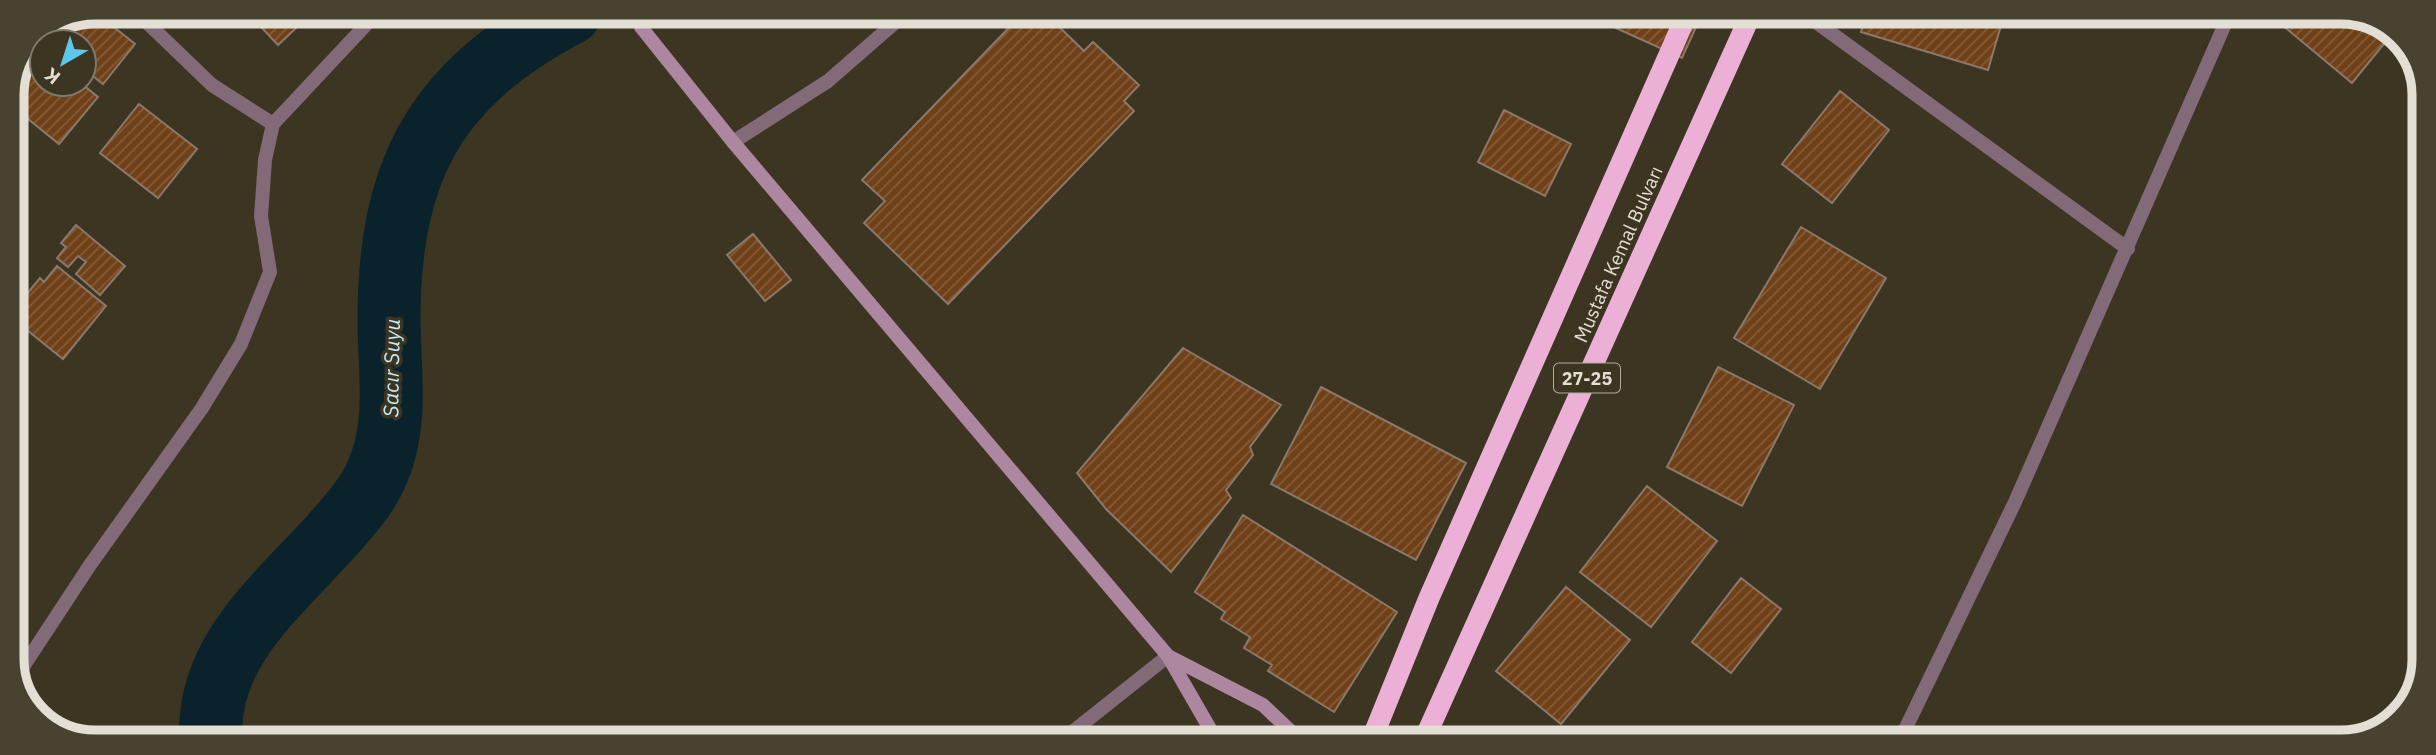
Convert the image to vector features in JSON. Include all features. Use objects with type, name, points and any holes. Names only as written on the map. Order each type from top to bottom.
[{"type":"highway","name":"Mustafa Kemal Bulvarı","points":[[1375,730],[1429,598],[1683,24]]},
{"type":"highway","name":"Mustafa Kemal Bulvarı","points":[[1428,730],[1746,24]]},
{"type":"street","points":[[148,24],[212,85],[273,124]]},
{"type":"street","points":[[25,664],[90,565],[202,408],[241,344],[270,272],[261,216],[265,160],[273,124],[367,24]]},
{"type":"street","points":[[640,24],[733,142],[1168,656],[1211,730]]},
{"type":"street","points":[[733,142],[828,81],[893,24]]},
{"type":"street","points":[[1817,24],[2128,248]]},
{"type":"street","points":[[1905,730],[2015,502],[2225,24]]},
{"type":"street","points":[[1075,730],[1168,656]]},
{"type":"street","points":[[1168,656],[1264,705],[1290,730]]},
{"type":"building","points":[[110,24],[135,44],[103,84],[98,80],[98,28],[74,28]]},
{"type":"building","points":[[258,24],[300,24],[278,45]]},
{"type":"building","points":[[1012,24],[1056,24],[1084,51],[1093,42],[1139,85],[1124,101],[1134,111],[948,304],[864,223],[885,201],[862,180]]},
{"type":"building","points":[[1607,24],[1697,24],[1682,58]]},
{"type":"building","points":[[1863,24],[2001,24],[1988,70],[1861,32]]},
{"type":"building","points":[[2281,24],[2350,25],[2380,36],[2386,41],[2352,83]]},
{"type":"building","points":[[28,74],[28,98],[97,98],[59,144],[24,116]]},
{"type":"building","points":[[1840,91],[1889,130],[1832,203],[1782,164]]},
{"type":"building","points":[[139,104],[197,149],[158,198],[100,153]]},
{"type":"building","points":[[1504,110],[1571,144],[1545,196],[1478,162]]},
{"type":"building","points":[[76,225],[125,266],[100,295],[76,274],[86,262],[78,256],[68,267],[57,258],[66,247],[61,243]]},
{"type":"building","points":[[1801,227],[1886,278],[1820,389],[1734,338]]},
{"type":"building","points":[[753,234],[791,280],[765,301],[727,255]]},
{"type":"building","points":[[57,266],[106,306],[63,359],[24,328],[24,297],[40,278],[44,282]]},
{"type":"building","points":[[1183,348],[1281,405],[1250,447],[1253,455],[1226,490],[1231,498],[1171,572],[1106,509],[1077,473]]},
{"type":"building","points":[[1718,367],[1794,405],[1742,506],[1667,467]]},
{"type":"building","points":[[1321,387],[1466,463],[1416,560],[1271,484]]},
{"type":"building","points":[[1647,486],[1717,541],[1651,627],[1580,572]]},
{"type":"building","points":[[1243,515],[1397,612],[1334,712],[1268,671],[1272,665],[1244,648],[1250,637],[1221,619],[1225,612],[1195,592]]},
{"type":"building","points":[[1741,578],[1781,609],[1731,673],[1692,642]]},
{"type":"building","points":[[1566,587],[1630,640],[1561,724],[1496,671]]},
{"type":"waterway","name":"Sacır Suyu","points":[[211,730],[212,708],[220,679],[233,651],[270,601],[358,504],[373,481],[384,455],[390,419],[391,271],[398,222],[410,178],[428,139],[452,103],[484,71],[523,41],[552,24]]}]
